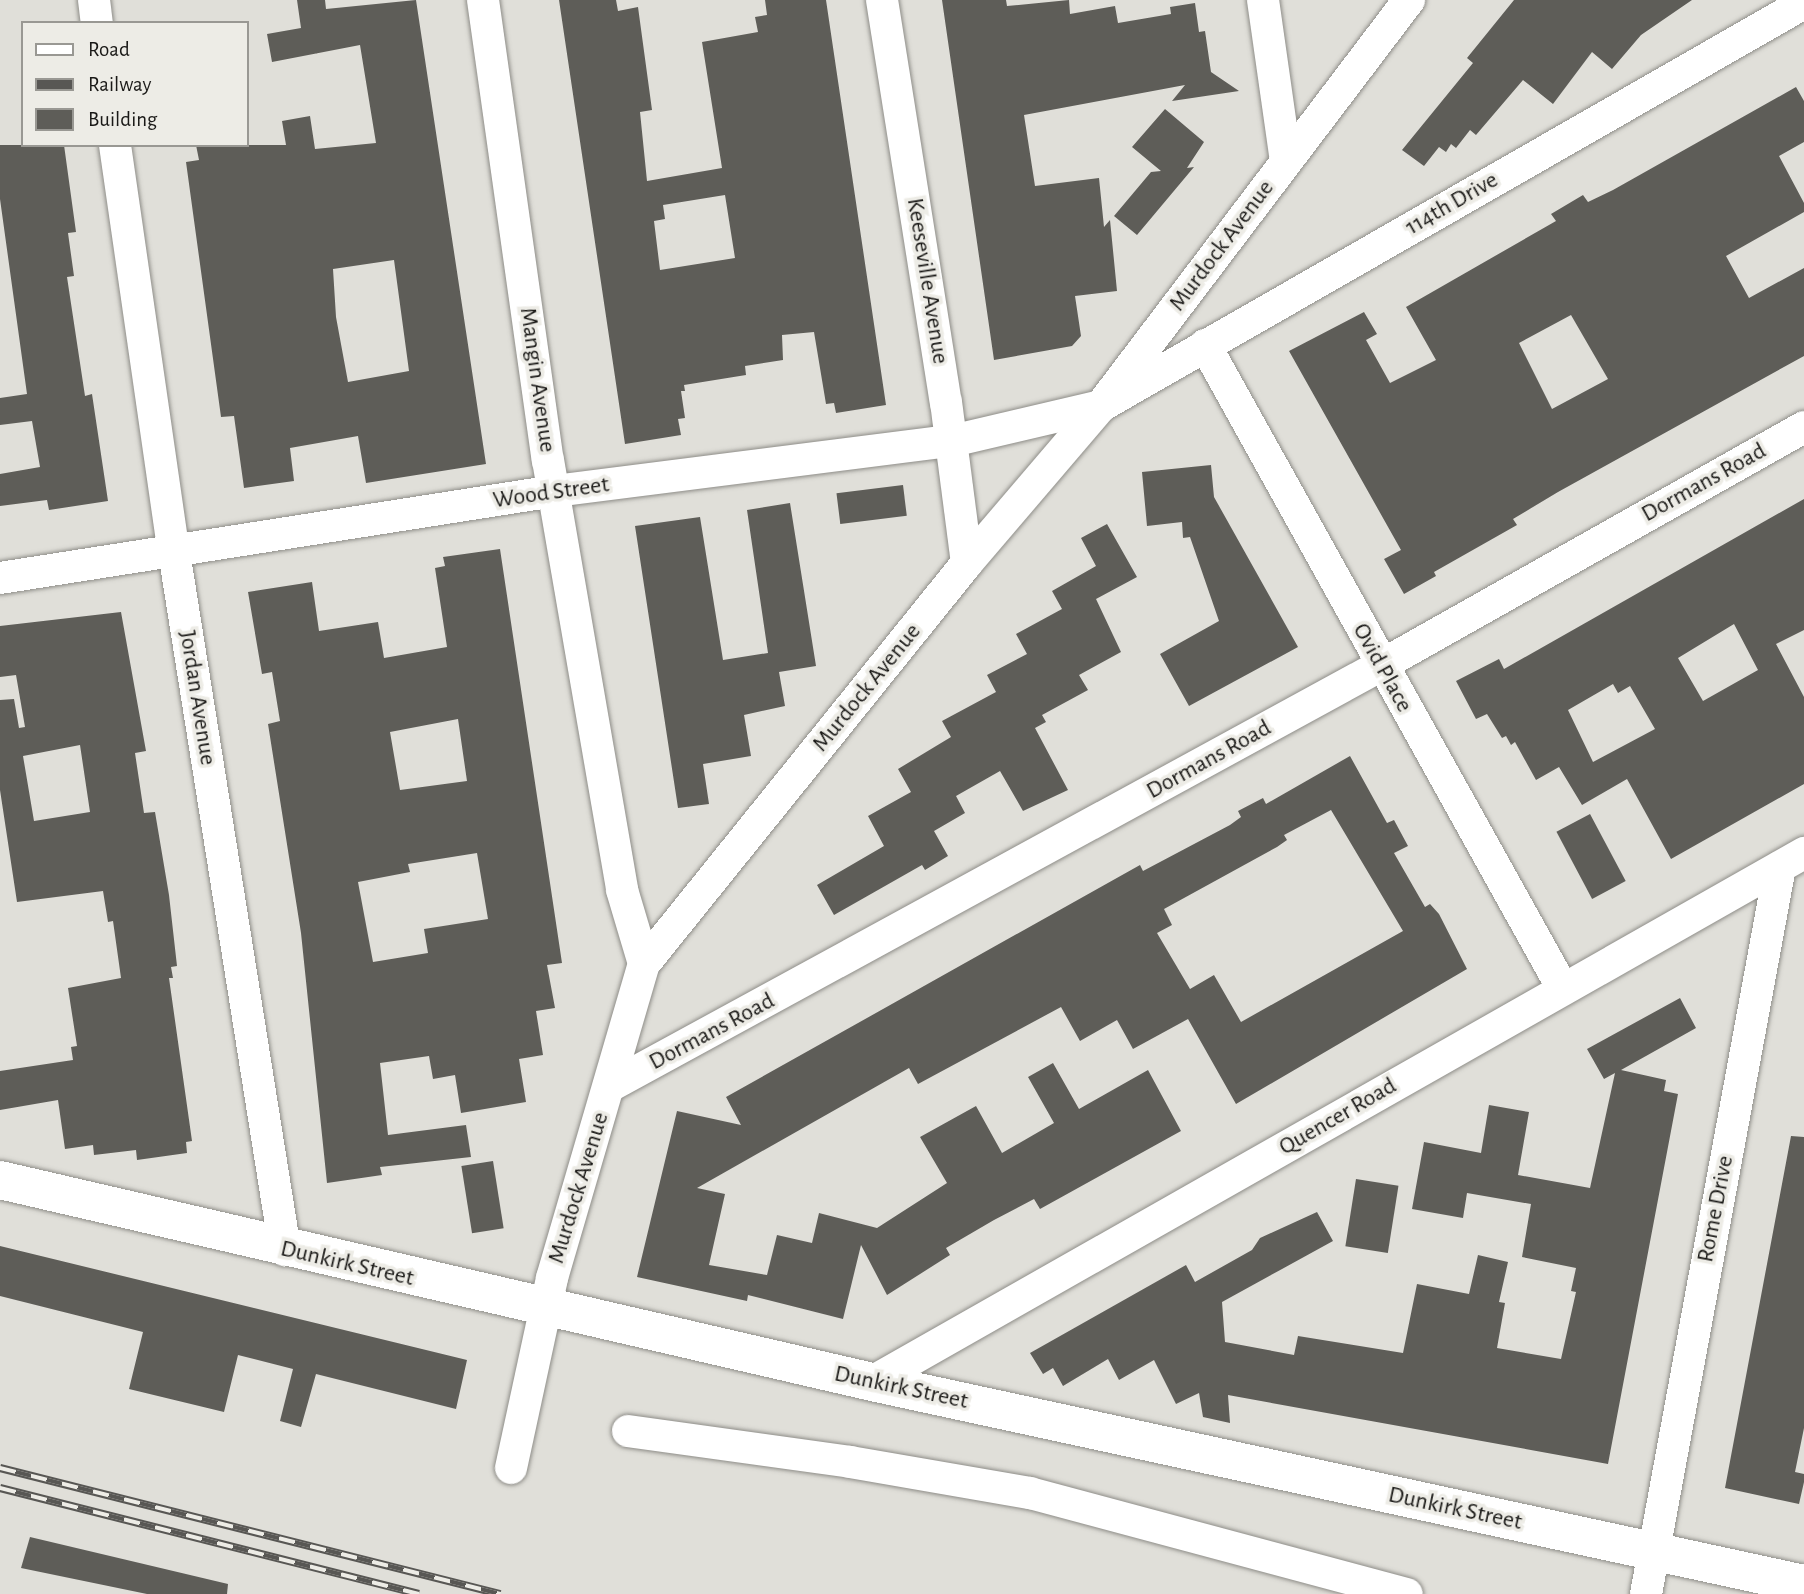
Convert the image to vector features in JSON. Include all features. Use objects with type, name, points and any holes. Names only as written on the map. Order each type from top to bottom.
[{"type":"main road","name":"Dunkirk Street","points":[[0,1180],[285,1250],[872,1382],[1804,1584]]},
{"type":"street","points":[[94,0],[97,21]]},
{"type":"street","name":"Mangin Avenue","points":[[482,0],[554,491],[622,890],[644,964]]},
{"type":"street","name":"Keeseville Avenue","points":[[882,0],[952,441],[967,563]]},
{"type":"street","points":[[1263,0],[1286,161]]},
{"type":"street","name":"Murdock Avenue","points":[[511,1468],[547,1309],[644,964],[967,563],[1101,405],[1409,0]]},
{"type":"street","name":"114th Drive","points":[[1101,405],[1804,3]]},
{"type":"street","name":"Jordan Avenue","points":[[115,147],[174,552],[285,1250]]},
{"type":"street","name":"Ovid Place","points":[[1205,345],[1380,666],[1563,989]]},
{"type":"street","name":"Wood Street","points":[[0,578],[554,491],[952,441],[1101,405]]},
{"type":"street","name":"Dormans Road","points":[[610,1086],[1380,666],[1804,427]]},
{"type":"street","name":"Quencer Road","points":[[872,1382],[1792,860]]},
{"type":"street","name":"Rome Drive","points":[[1646,1594],[1792,860]]},
{"type":"street","points":[[628,1432],[850,1462],[1030,1493],[1407,1594]]},
{"type":"building","points":[[297,0],[325,0],[326,9],[416,0],[486,464],[366,483],[358,436],[290,448],[294,481],[244,488],[234,416],[221,417],[186,162],[199,160],[196,147],[286,145],[282,121],[310,116],[315,149],[376,143],[360,45],[272,62],[267,34],[301,28]],"holes":[[[394,260],[409,371],[348,382],[336,317],[333,269]]]},
{"type":"building","points":[[559,0],[616,0],[618,11],[638,7],[652,110],[640,112],[647,181],[722,168],[702,42],[758,32],[755,17],[767,15],[765,0],[826,0],[886,405],[836,413],[834,403],[826,404],[814,332],[782,335],[783,360],[745,366],[746,375],[684,385],[685,391],[681,391],[685,418],[678,419],[681,435],[625,444]],"holes":[[[725,195],[735,258],[660,270],[654,221],[665,219],[663,205]]]},
{"type":"building","points":[[942,0],[1006,0],[1007,6],[1069,0],[1070,14],[1115,6],[1118,23],[1171,14],[1170,7],[1195,3],[1199,32],[1205,31],[1211,72],[1239,91],[1172,101],[1185,85],[1024,115],[1035,186],[1099,178],[1104,227],[1110,220],[1117,291],[1075,296],[1081,336],[1072,346],[994,360]]},
{"type":"building","points":[[1514,0],[1692,0],[1641,35],[1612,69],[1592,52],[1553,104],[1523,80],[1476,135],[1470,130],[1456,148],[1451,144],[1446,152],[1439,147],[1424,166],[1402,150],[1473,63],[1467,58]]},
{"type":"building","points":[[1796,87],[1804,101],[1804,142],[1779,156],[1804,203],[1804,212],[1726,256],[1749,298],[1804,268],[1804,356],[1558,492],[1513,519],[1517,525],[1434,572],[1436,576],[1404,594],[1384,559],[1401,550],[1289,351],[1364,312],[1377,334],[1366,340],[1390,383],[1436,360],[1406,307],[1556,221],[1551,214],[1583,195],[1588,202]],"holes":[[[1571,315],[1608,379],[1552,409],[1519,343]]]},
{"type":"building","points":[[1165,109],[1204,142],[1187,168],[1194,167],[1137,235],[1114,216],[1151,172],[1161,171],[1132,147]]},
{"type":"building","points":[[0,145],[64,147],[76,232],[68,233],[74,276],[67,277],[85,396],[92,394],[108,501],[49,510],[47,500],[0,506],[0,474],[40,467],[32,421],[0,425],[0,398],[27,394],[0,199]]},
{"type":"building","points":[[1211,465],[1214,497],[1298,647],[1189,706],[1160,654],[1219,621],[1190,537],[1183,538],[1182,522],[1147,526],[1142,472]]},
{"type":"building","points":[[903,485],[907,516],[840,524],[836,493]]},
{"type":"building","points":[[1804,499],[1804,630],[1776,644],[1804,697],[1804,784],[1671,859],[1627,779],[1582,805],[1559,767],[1536,780],[1515,742],[1511,745],[1506,736],[1502,738],[1487,714],[1476,719],[1456,681],[1499,659],[1504,669]],"holes":[[[1734,624],[1758,670],[1703,701],[1678,658]],[[1613,684],[1618,693],[1630,686],[1655,729],[1593,762],[1568,710]]]},
{"type":"building","points":[[790,503],[816,666],[779,672],[785,706],[744,715],[751,756],[703,764],[709,804],[678,808],[635,526],[700,517],[723,660],[768,653],[747,510]]},
{"type":"building","points":[[1107,524],[1137,577],[1096,599],[1121,652],[1079,675],[1088,690],[1042,715],[1046,722],[1035,728],[1068,790],[1023,811],[1000,771],[956,796],[965,813],[934,831],[948,856],[925,870],[922,865],[834,915],[817,885],[884,846],[868,816],[911,792],[898,769],[951,737],[942,721],[996,692],[987,675],[1027,654],[1016,634],[1062,609],[1052,591],[1096,566],[1081,538]]},
{"type":"building","points":[[500,549],[562,963],[547,965],[555,1008],[536,1011],[543,1055],[519,1059],[526,1102],[461,1113],[455,1075],[433,1079],[429,1056],[380,1063],[388,1135],[466,1125],[471,1157],[380,1167],[382,1175],[327,1183],[301,933],[268,724],[280,721],[272,672],[262,674],[248,592],[312,582],[319,631],[378,622],[384,658],[447,647],[435,568],[445,566],[443,557]],"holes":[[[458,719],[467,781],[400,790],[390,732]],[[477,853],[488,919],[424,929],[428,953],[373,962],[358,882],[410,872],[408,864]]]},
{"type":"building","points":[[121,612],[146,751],[135,753],[144,813],[155,812],[169,895],[177,966],[171,967],[173,978],[169,978],[192,1141],[186,1142],[187,1153],[137,1160],[136,1150],[94,1155],[93,1145],[65,1149],[58,1100],[0,1110],[0,1071],[73,1060],[71,1047],[77,1046],[68,988],[121,978],[113,921],[108,922],[103,891],[17,902],[0,790],[0,700],[14,699],[19,728],[25,727],[16,675],[0,677],[0,626]],"holes":[[[80,745],[90,812],[34,821],[23,756]]]},
{"type":"building","points":[[1350,756],[1387,823],[1394,820],[1408,846],[1394,853],[1425,907],[1430,904],[1439,914],[1467,969],[1236,1104],[1188,1019],[1133,1049],[1117,1020],[1080,1041],[1061,1007],[918,1084],[909,1068],[697,1188],[725,1194],[709,1265],[767,1275],[777,1235],[812,1243],[819,1213],[877,1228],[947,1183],[920,1137],[976,1106],[1002,1153],[1054,1123],[1028,1077],[1053,1063],[1079,1109],[1148,1070],[1181,1131],[1040,1209],[1034,1199],[994,1220],[946,1248],[950,1255],[887,1295],[861,1245],[843,1319],[748,1295],[747,1301],[637,1277],[677,1111],[741,1125],[726,1097],[1140,865],[1143,871],[1230,825],[1241,817],[1238,811],[1263,798],[1266,804]],"holes":[[[1331,810],[1403,931],[1241,1022],[1214,975],[1190,989],[1157,933],[1172,925],[1164,909],[1277,847],[1287,840],[1284,835]]]},
{"type":"building","points":[[1590,814],[1626,881],[1592,899],[1556,832]]},
{"type":"building","points":[[1680,998],[1696,1028],[1621,1070],[1666,1080],[1664,1091],[1678,1094],[1608,1464],[1228,1395],[1230,1423],[1203,1417],[1199,1393],[1176,1404],[1154,1360],[1119,1380],[1108,1359],[1063,1386],[1053,1368],[1043,1374],[1030,1353],[1186,1265],[1195,1282],[1252,1250],[1260,1238],[1317,1212],[1333,1241],[1222,1302],[1225,1342],[1294,1355],[1298,1336],[1403,1353],[1417,1284],[1469,1294],[1478,1255],[1508,1262],[1499,1302],[1505,1303],[1497,1348],[1561,1359],[1576,1292],[1571,1291],[1576,1268],[1522,1257],[1531,1204],[1467,1193],[1463,1218],[1412,1209],[1424,1142],[1481,1153],[1489,1105],[1529,1112],[1518,1175],[1590,1188],[1615,1073],[1604,1079],[1587,1049]]},
{"type":"building","points":[[1791,1136],[1804,1137],[1804,1428],[1795,1472],[1804,1474],[1804,1482],[1799,1504],[1725,1488]]},
{"type":"building","points":[[493,1161],[504,1228],[472,1233],[461,1166]]},
{"type":"building","points":[[1356,1179],[1398,1186],[1388,1253],[1345,1246]]},
{"type":"building","points":[[0,1246],[467,1360],[456,1409],[316,1374],[301,1427],[280,1421],[293,1369],[238,1355],[224,1412],[129,1389],[143,1332],[0,1296]]},
{"type":"building","points":[[30,1537],[228,1584],[227,1594],[147,1594],[21,1568]]},
{"type":"railway","points":[[0,1468],[500,1594]]},
{"type":"railway","points":[[0,1488],[419,1594]]}]
